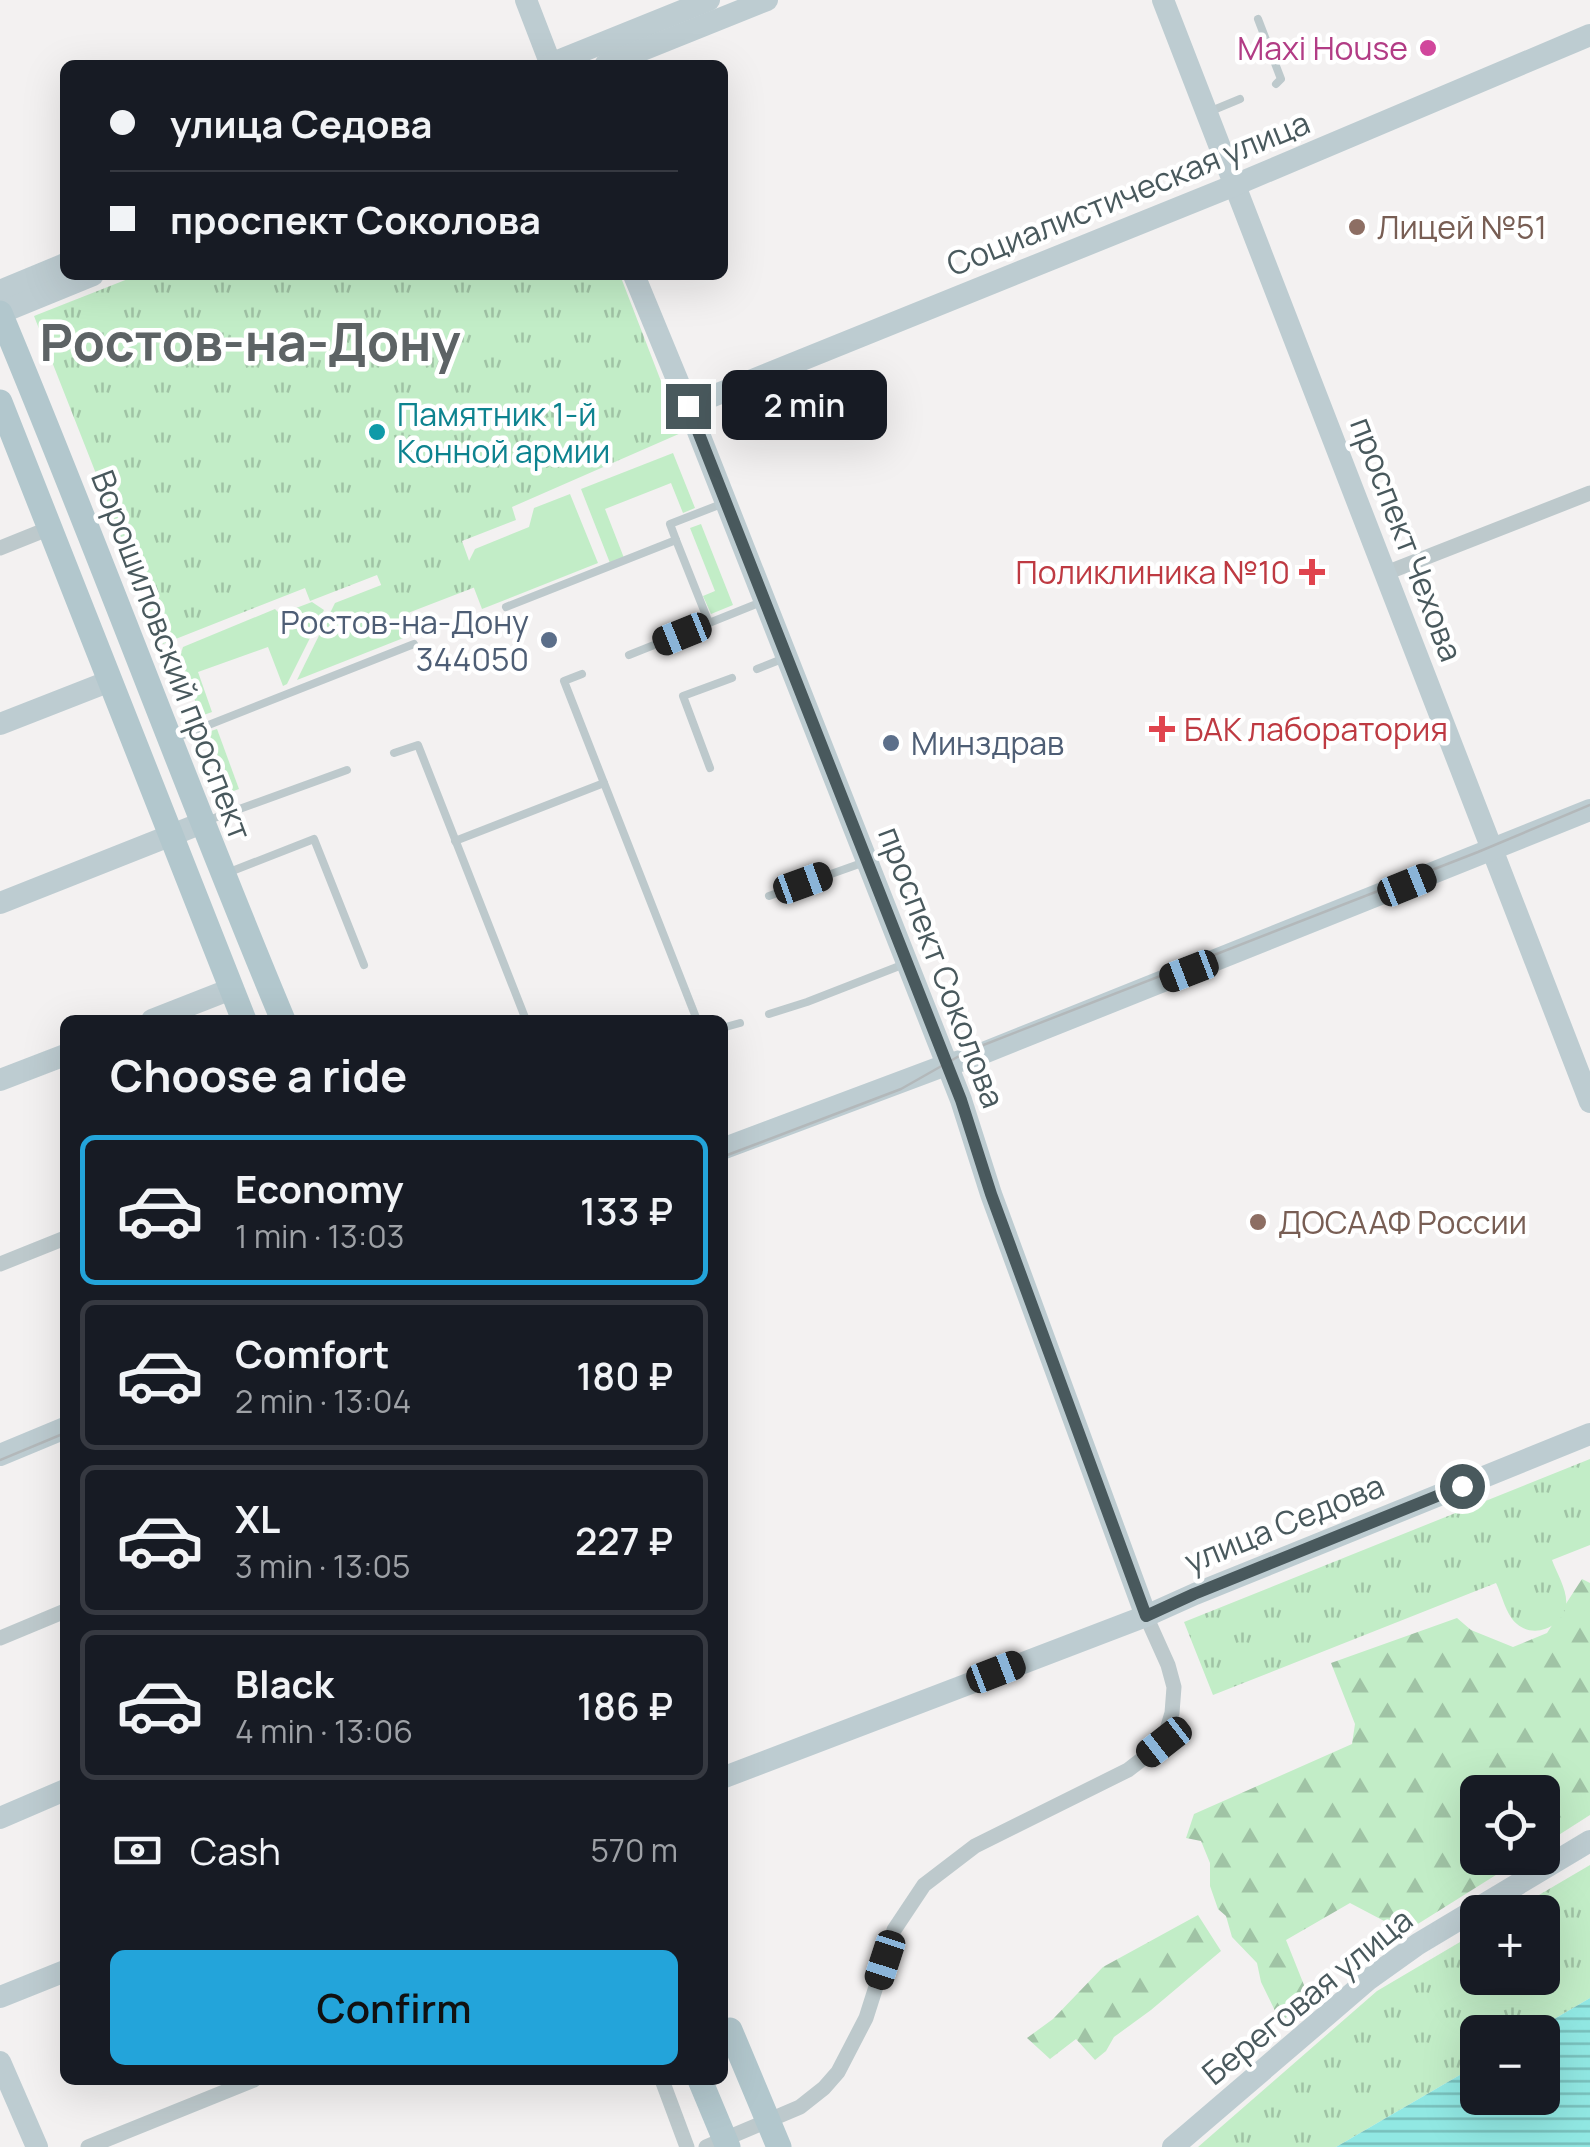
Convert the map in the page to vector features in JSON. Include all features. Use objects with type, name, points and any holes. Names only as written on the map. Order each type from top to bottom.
[{"type":"main road","name":"Ворошиловский проспект","points":[[0,313],[222,874],[282,1015]]},
{"type":"main road","name":"Ворошиловский проспект","points":[[0,402],[242,1015]]},
{"type":"main road","points":[[728,2026],[779,2147]]},
{"type":"main road","points":[[702,2085],[728,2147]]},
{"type":"street","points":[[526,0],[548,60]]},
{"type":"street","points":[[562,60],[709,0]]},
{"type":"street","points":[[617,60],[766,0]]},
{"type":"street","name":"проспект Чехова","points":[[1162,0],[1493,851],[1583,1064],[1590,1102]]},
{"type":"street","name":"Социалистическая улица","points":[[688,406],[1236,185],[1590,35]]},
{"type":"street","points":[[0,291],[60,266]]},
{"type":"street","points":[[0,313],[81,280]]},
{"type":"street","name":"проспект Соколова","points":[[636,280],[961,1100],[1007,1240],[1174,1688],[1164,1742],[1128,1770],[975,1846],[924,1886],[894,1930],[866,2018],[838,2072],[824,2088],[800,2107],[706,2147]]},
{"type":"street","points":[[1386,573],[1590,493]]},
{"type":"street","points":[[0,548],[50,528]]},
{"type":"street","points":[[0,724],[110,680]]},
{"type":"street","points":[[728,1146],[1007,1043],[1590,810]]},
{"type":"street","points":[[0,902],[202,822]]},
{"type":"street","points":[[164,1015],[231,988]]},
{"type":"street","points":[[0,1080],[60,1057]]},
{"type":"street","points":[[0,1264],[60,1240]]},
{"type":"street","points":[[0,1455],[60,1430]]},
{"type":"street","name":"улица Седова","points":[[728,1776],[1146,1616],[1590,1434]]},
{"type":"street","points":[[0,1638],[60,1613]]},
{"type":"street","points":[[0,1818],[60,1792]]},
{"type":"street","name":"Береговая улица","points":[[1173,2147],[1370,1979],[1418,1944],[1590,1841]]},
{"type":"street","points":[[0,1997],[60,1972]]},
{"type":"street","points":[[0,2062],[37,2147]]},
{"type":"street","points":[[88,2147],[242,2085]]},
{"type":"street","points":[[664,2085],[687,2147]]},
{"type":"lane","points":[[1258,19],[1281,79],[1276,84]]},
{"type":"lane","points":[[1207,113],[1240,99]]},
{"type":"lane","points":[[709,623],[670,524],[726,502]]},
{"type":"lane","points":[[506,607],[676,540]]},
{"type":"lane","points":[[629,655],[764,601]]},
{"type":"lane","points":[[169,740],[414,644]]},
{"type":"lane","points":[[757,669],[786,658]]},
{"type":"lane","points":[[582,674],[564,681],[695,1015]]},
{"type":"lane","points":[[710,768],[683,696],[732,678]]},
{"type":"lane","points":[[394,753],[418,744],[524,1015]]},
{"type":"lane","points":[[202,822],[347,770]]},
{"type":"lane","points":[[456,841],[604,783]]},
{"type":"lane","points":[[222,874],[314,839],[364,965]]},
{"type":"lane","points":[[769,896],[866,861]]},
{"type":"lane","points":[[770,1014],[906,963]]},
{"type":"lane","points":[[728,1026],[740,1023]]},
{"type":"green space","points":[[125,280],[622,280],[681,433],[512,507],[516,520],[462,541],[478,586],[395,618],[377,575],[310,601],[305,588],[163,644],[34,316]]},
{"type":"green space","points":[[673,453],[695,508],[683,513],[671,483],[605,509],[624,558],[610,563],[581,489]]},
{"type":"green space","points":[[570,494],[598,563],[482,609],[466,567],[475,549],[529,527],[534,508]]},
{"type":"green space","points":[[701,524],[733,605],[711,614],[703,596],[715,591],[690,528]]},
{"type":"green space","points":[[389,582],[411,635],[297,680],[335,603]]},
{"type":"green space","points":[[312,602],[324,610],[287,684],[283,686],[268,647],[198,672],[212,712],[201,716],[179,659],[183,647],[275,609],[280,614]]},
{"type":"green space","points":[[217,729],[239,789],[231,792],[208,732]]},
{"type":"green space","points":[[1590,1459],[1590,1545],[1552,1560],[1566,1600],[1564,1613],[1554,1625],[1531,1630],[1517,1624],[1496,1583],[1213,1695],[1184,1622]]},
{"type":"green space","points":[[1582,1579],[1590,1583],[1590,1815],[1560,1834],[1560,1775],[1460,1775],[1460,1875],[1496,1875],[1405,1932],[1350,1903],[1286,1940],[1308,1995],[1281,2023],[1261,1982],[1257,1963],[1232,1937],[1226,1916],[1218,1909],[1210,1886],[1210,1863],[1201,1841],[1186,1838],[1194,1814],[1352,1744],[1355,1724],[1331,1663],[1457,1618],[1471,1630],[1513,1647],[1547,1633]]},
{"type":"green space","points":[[1590,1865],[1590,1998],[1560,2016],[1460,2015],[1460,2075],[1336,2147],[1198,2147],[1377,1991],[1460,1942],[1460,1995],[1560,1995],[1560,1895],[1539,1895]]},
{"type":"green space","points":[[1198,1915],[1221,1951],[1114,2037],[1095,2060],[1076,2039],[1050,2059],[1027,2038],[1053,2019],[1103,1967]]},
{"type":"water","points":[[1590,1998],[1590,2147],[1336,2147],[1460,2075],[1460,2115],[1560,2115],[1560,2016]]},
{"type":"tram line","points":[[728,1155],[901,1089],[968,1051],[1590,805]]},
{"type":"tram line","points":[[0,1460],[60,1435]]},
{"type":"place","name":"Maxi House","points":[[1428,48]]},
{"type":"place","name":"Лицей №51","points":[[1357,227]]},
{"type":"place","name":"Памятник 1-й Конной армии","points":[[377,432]]},
{"type":"place","name":"Поликлиника №10","points":[[1312,572]]},
{"type":"place","name":"Ростов-на-Дону 344050","points":[[549,640]]},
{"type":"place","name":"БАК лаборатория","points":[[1162,729]]},
{"type":"place","name":"Минздрав","points":[[891,743]]},
{"type":"place","name":"ДОСААФ России","points":[[1258,1222]]},
{"type":"district","name":"Ростов-на-Дону","points":[[250,341]]},
{"type":"route","points":[[688,406],[961,1100],[991,1194],[1146,1616],[1462,1486]]}]
